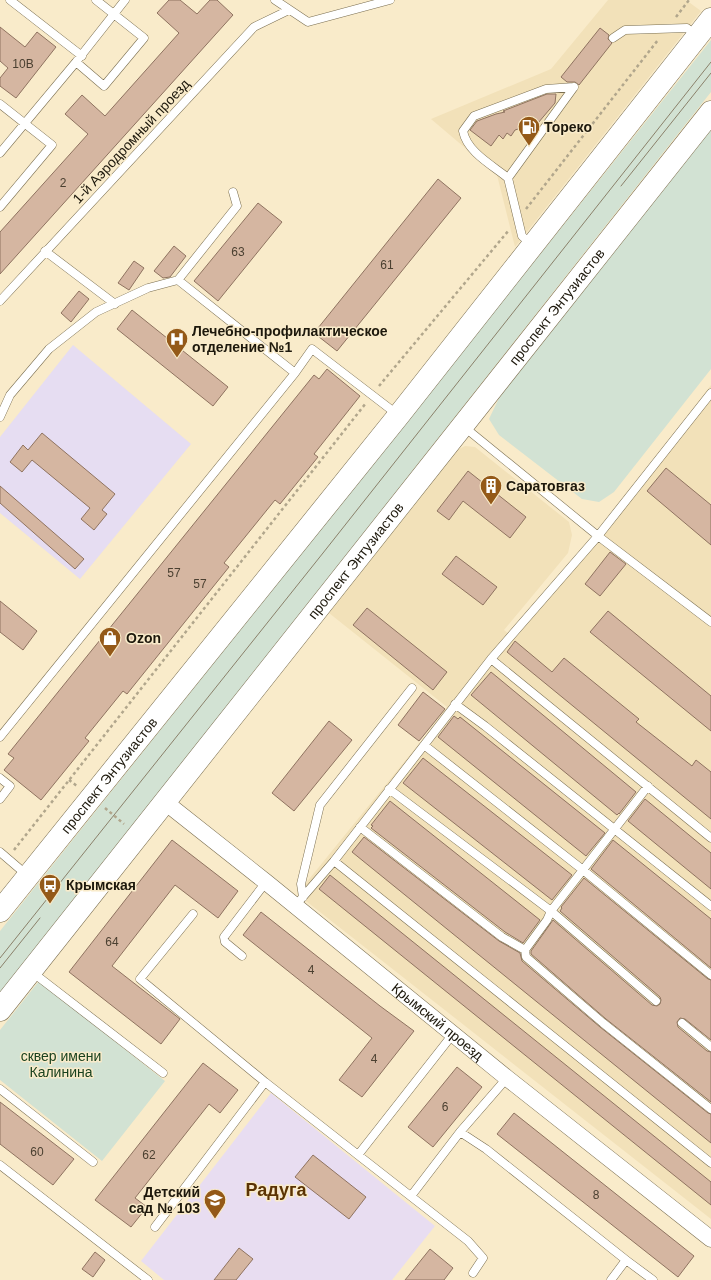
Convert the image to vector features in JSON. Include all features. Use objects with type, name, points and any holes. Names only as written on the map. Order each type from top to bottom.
[{"type":"main road","name":"проспект Энтузиастов","points":[[0,912],[399,415],[532,244],[711,19]]},
{"type":"main road","name":"проспект Энтузиастов","points":[[0,1010],[711,112]]},
{"type":"street","name":"Крымский проезд","points":[[165,802],[266,882],[298,901],[453,1034],[711,1239]]},
{"type":"lane","points":[[10,0],[79,59],[104,86],[144,38],[96,0]]},
{"type":"lane","points":[[0,153],[26,124],[125,0]]},
{"type":"lane","points":[[275,0],[308,22],[390,0]]},
{"type":"lane","name":"1-й Аэродромный проезд","points":[[0,300],[254,27],[288,10]]},
{"type":"lane","points":[[613,38],[625,30],[687,28],[698,36]]},
{"type":"lane","points":[[508,178],[574,87],[546,89],[474,116],[463,131],[470,148],[508,178],[522,236],[532,244]]},
{"type":"lane","points":[[0,104],[52,145],[0,207]]},
{"type":"lane","points":[[0,417],[10,395],[50,349],[96,312],[148,288],[178,280],[237,206],[233,192]]},
{"type":"lane","points":[[45,251],[115,304]]},
{"type":"lane","points":[[178,280],[295,372]]},
{"type":"lane","points":[[0,737],[312,349],[399,415]]},
{"type":"lane","points":[[298,901],[334,861],[491,659],[598,536],[711,393]]},
{"type":"lane","points":[[462,425],[598,536],[711,622]]},
{"type":"lane","points":[[491,659],[711,838]]},
{"type":"lane","points":[[298,901],[320,805],[412,688]]},
{"type":"lane","points":[[456,704],[711,906]]},
{"type":"lane","points":[[424,745],[583,870],[711,975]]},
{"type":"lane","points":[[0,778],[10,786],[0,800]]},
{"type":"lane","points":[[648,786],[551,912],[547,920],[525,950],[526,957],[603,1023],[711,1108]]},
{"type":"lane","points":[[389,789],[551,912],[656,1001]]},
{"type":"lane","points":[[360,827],[502,937],[525,950]]},
{"type":"lane","points":[[0,852],[28,876]]},
{"type":"lane","points":[[334,861],[711,1163]]},
{"type":"lane","points":[[242,956],[225,942],[224,937],[266,882]]},
{"type":"lane","points":[[193,914],[140,979],[265,1082],[468,1241],[483,1258],[473,1273]]},
{"type":"lane","points":[[31,971],[163,1073]]},
{"type":"lane","points":[[682,1024],[711,1047]]},
{"type":"lane","points":[[358,1155],[453,1034]]},
{"type":"lane","points":[[411,1196],[460,1132],[507,1078]]},
{"type":"lane","points":[[155,1227],[265,1082]]},
{"type":"lane","points":[[0,1089],[93,1162]]},
{"type":"lane","points":[[460,1132],[486,1149],[652,1280]]},
{"type":"lane","points":[[0,1165],[148,1280]]},
{"type":"lane","points":[[612,1280],[626,1260]]},
{"type":"path","points":[[684,6],[685,0]]},
{"type":"path","points":[[8,858],[372,395],[518,219],[689,0]]},
{"type":"path","points":[[92,798],[139,835]]},
{"type":"shaded area","name":"Тореко","points":[[608,0],[686,0],[701,11],[515,247],[497,175],[431,119],[551,69]]},
{"type":"shaded area","points":[[73,345],[191,444],[80,579],[0,513],[0,437]]},
{"type":"shaded area","points":[[711,385],[711,1219],[297,894],[447,707],[329,613],[457,450],[465,446],[475,447],[569,522],[572,535],[568,553],[504,630],[515,639]]},
{"type":"shaded area","points":[[271,1093],[435,1226],[392,1280],[164,1280],[141,1261]]},
{"type":"green space","points":[[711,40],[711,92],[0,994],[0,931]]},
{"type":"green space","points":[[711,130],[711,369],[614,492],[599,502],[582,499],[499,435],[489,419],[499,398]]},
{"type":"green space","name":"сквер имени Калинина","points":[[39,981],[165,1081],[102,1161],[0,1080],[0,1030]]},
{"type":"building","points":[[169,0],[180,0],[197,14],[210,0],[217,0],[233,15],[0,274],[0,232],[88,134],[65,114],[82,95],[105,116],[179,33],[157,13]]},
{"type":"building","points":[[0,27],[25,47],[37,32],[56,47],[16,98],[0,86],[0,78],[8,68],[0,61]]},
{"type":"building","points":[[600,28],[609,35],[608,39],[612,43],[579,85],[575,82],[567,82],[561,77]]},
{"type":"building","points":[[547,94],[556,94],[555,103],[538,123],[515,130],[511,136],[507,133],[503,139],[499,135],[491,146],[470,130],[477,121],[505,112],[503,111]]},
{"type":"building","points":[[438,179],[461,198],[337,351],[314,333]]},
{"type":"building","points":[[258,203],[282,222],[218,301],[194,281]]},
{"type":"building","points":[[174,246],[186,256],[170,277],[163,278],[154,271]]},
{"type":"building","points":[[134,261],[144,268],[129,290],[118,283]]},
{"type":"building","points":[[79,291],[89,299],[71,322],[61,313]]},
{"type":"building","points":[[132,310],[228,387],[213,406],[117,329]]},
{"type":"building","points":[[327,369],[360,396],[314,454],[318,457],[280,504],[275,500],[224,563],[229,567],[127,694],[123,691],[85,738],[89,741],[41,800],[4,770],[14,758],[8,754],[314,375],[319,379]]},
{"type":"building","points":[[42,433],[115,494],[102,510],[107,514],[94,530],[81,519],[90,508],[32,460],[22,472],[10,462],[23,445],[28,450]]},
{"type":"building","points":[[666,468],[711,505],[711,545],[647,491]]},
{"type":"building","name":"Саратовгаз","points":[[468,471],[526,517],[510,538],[463,501],[449,520],[437,511]]},
{"type":"building","points":[[0,486],[84,559],[75,569],[0,503]]},
{"type":"building","points":[[610,552],[626,564],[600,596],[585,584]]},
{"type":"building","points":[[456,556],[497,587],[483,605],[442,574]]},
{"type":"building","points":[[0,601],[37,631],[23,650],[0,632]]},
{"type":"building","points":[[367,608],[447,672],[433,690],[353,625]]},
{"type":"building","points":[[608,611],[711,696],[711,731],[590,632]]},
{"type":"building","points":[[515,641],[552,672],[564,658],[639,719],[636,722],[692,766],[696,760],[711,772],[711,819],[507,652]]},
{"type":"building","points":[[491,672],[636,792],[619,814],[617,815],[471,695]]},
{"type":"building","points":[[423,692],[445,709],[419,741],[398,725]]},
{"type":"building","points":[[454,716],[458,719],[460,717],[605,833],[586,856],[438,737]]},
{"type":"building","points":[[329,721],[352,740],[294,811],[272,793]]},
{"type":"building","points":[[423,758],[572,875],[552,900],[403,783]]},
{"type":"building","points":[[645,799],[711,853],[711,889],[628,821]]},
{"type":"building","points":[[390,801],[540,920],[523,943],[505,932],[371,828],[373,826],[371,825]]},
{"type":"building","points":[[364,837],[499,941],[520,953],[522,961],[600,1027],[711,1114],[711,1143],[352,852]]},
{"type":"building","points":[[172,840],[238,891],[218,918],[175,885],[112,966],[180,1019],[161,1044],[69,972]]},
{"type":"building","points":[[613,840],[711,919],[711,968],[591,869]]},
{"type":"building","points":[[330,875],[711,1182],[711,1205],[319,889]]},
{"type":"building","points":[[584,878],[711,980],[711,1040],[685,1019],[680,1018],[677,1022],[678,1027],[707,1051],[711,1052],[711,1102],[606,1019],[531,954],[531,951],[553,920],[652,1005],[657,1006],[660,1004],[660,997],[560,911],[562,908],[561,907]]},
{"type":"building","points":[[261,912],[414,1031],[362,1097],[339,1080],[372,1038],[243,935]]},
{"type":"building","points":[[203,1063],[238,1090],[220,1113],[209,1104],[135,1198],[147,1207],[131,1227],[95,1200]]},
{"type":"building","points":[[457,1067],[482,1087],[433,1147],[408,1127]]},
{"type":"building","points":[[0,1102],[74,1159],[53,1185],[0,1144]]},
{"type":"building","points":[[514,1113],[694,1256],[678,1277],[497,1134]]},
{"type":"building","points":[[313,1155],[366,1197],[349,1219],[295,1177]]},
{"type":"building","points":[[239,1248],[253,1259],[236,1280],[214,1280]]},
{"type":"building","points":[[430,1249],[453,1268],[444,1280],[405,1280]]},
{"type":"building","points":[[95,1252],[105,1260],[93,1277],[82,1269]]},
{"type":"tram line","points":[[0,958],[323,553],[711,62]]},
{"type":"tram line","points":[[621,186],[711,73]]},
{"type":"tram line","points":[[0,968],[40,918]]},
{"type":"place","name":"Тореко","points":[[529,146]]},
{"type":"place","name":"Лечебно-профилактическое отделение №1","points":[[177,358]]},
{"type":"place","name":"Саратовгаз","points":[[491,506]]},
{"type":"place","name":"Ozon","points":[[110,658]]},
{"type":"place","name":"Крымская","points":[[50,904]]},
{"type":"place","name":"Детский сад № 103","points":[[215,1220]]},
{"type":"district","name":"Радуга","points":[[276,1190]]}]
